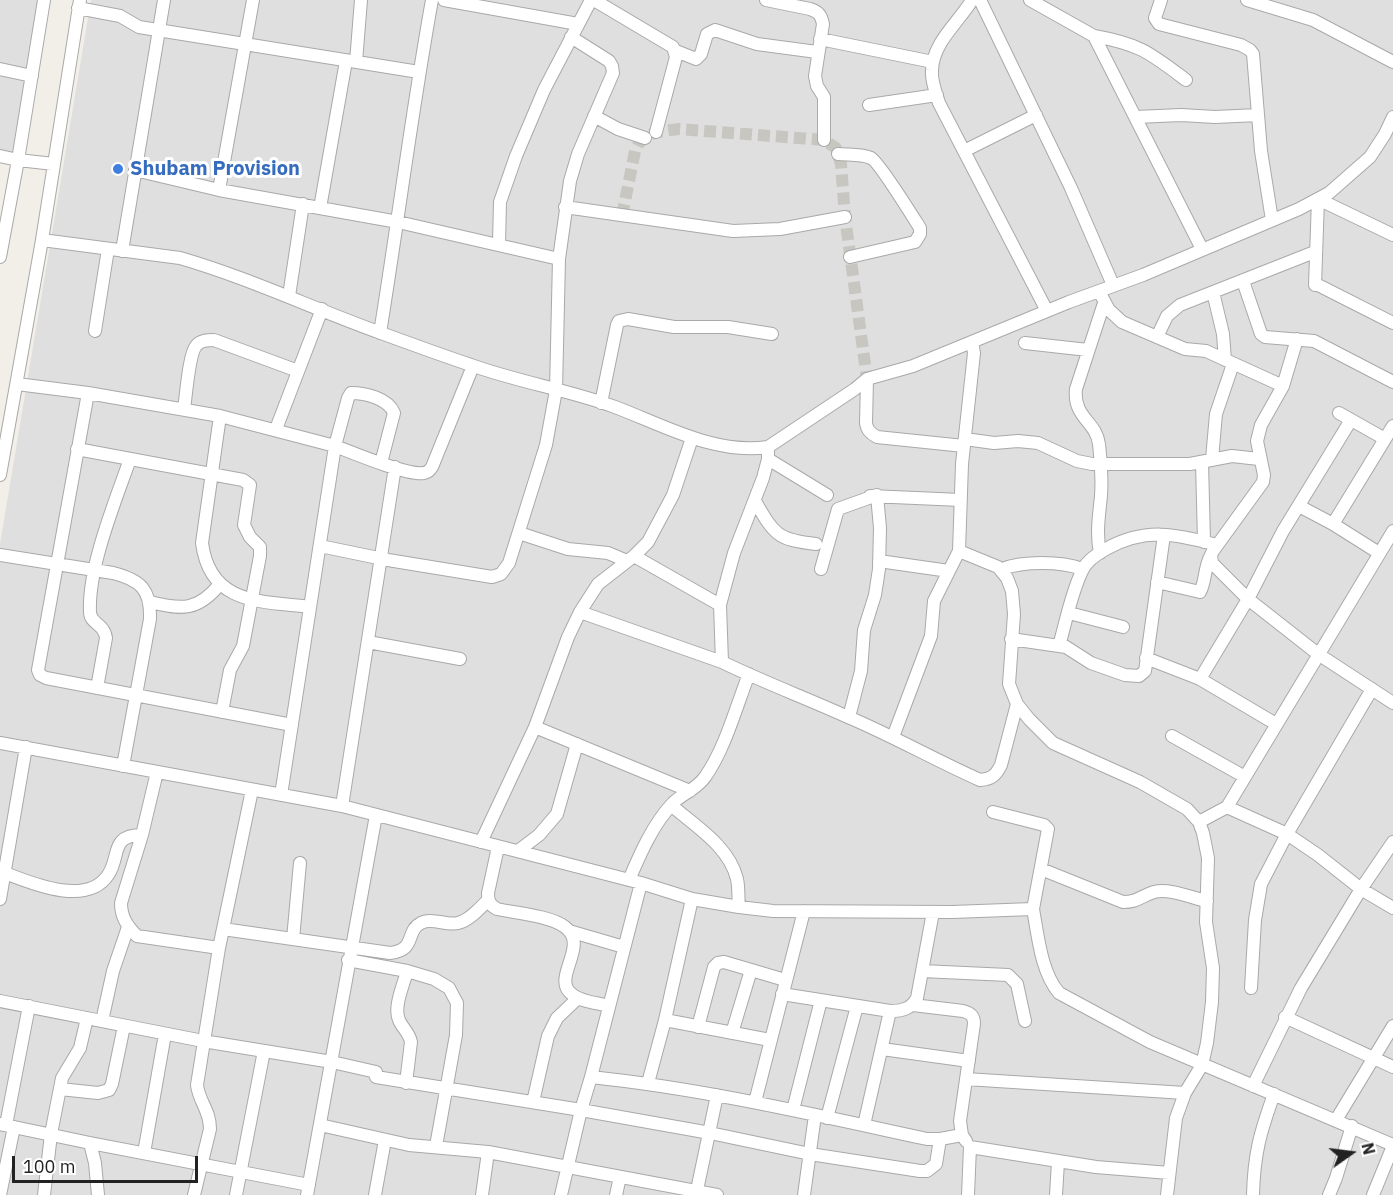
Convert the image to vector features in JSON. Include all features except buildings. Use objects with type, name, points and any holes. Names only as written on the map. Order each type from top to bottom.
[{"type":"street","points":[[0,257],[44,0]]},
{"type":"street","points":[[122,251],[164,0]]},
{"type":"street","points":[[219,190],[253,0]]},
{"type":"street","points":[[320,208],[351,62],[361,0]]},
{"type":"street","points":[[380,333],[432,0]]},
{"type":"street","points":[[444,0],[578,24]]},
{"type":"street","points":[[499,244],[500,202],[506,183],[544,90],[592,0],[673,47],[676,51],[696,59],[701,54],[707,34],[715,30],[757,44],[819,45],[933,62]]},
{"type":"street","points":[[766,0],[817,11],[821,17],[823,24],[815,76],[817,86],[824,97],[824,140]]},
{"type":"street","points":[[972,0],[945,36],[935,54],[932,70],[937,95],[939,103],[1047,311]]},
{"type":"street","points":[[980,0],[1071,188],[1113,285]]},
{"type":"street","points":[[1030,0],[1094,36],[1121,41],[1141,48],[1186,80]]},
{"type":"street","points":[[1161,0],[1155,18],[1159,24],[1241,45],[1250,50],[1255,65],[1261,151],[1272,220]]},
{"type":"street","points":[[1246,0],[1313,20],[1393,62]]},
{"type":"street","points":[[0,475],[42,240],[79,4],[120,16],[139,27],[419,72]]},
{"type":"street","points":[[1094,36],[1202,249]]},
{"type":"street","points":[[320,546],[492,577],[501,574],[509,563],[546,445],[556,390],[559,259],[566,207],[578,154],[613,73],[609,61],[571,37]]},
{"type":"street","points":[[594,116],[618,129],[650,135],[676,51]]},
{"type":"street","points":[[0,69],[32,76]]},
{"type":"street","points":[[869,105],[937,95]]},
{"type":"street","points":[[964,151],[1036,115]]},
{"type":"street","points":[[1136,117],[1258,115]]},
{"type":"street","points":[[722,662],[720,605],[734,553],[755,501],[768,453],[867,379],[913,366],[1272,220],[1318,198],[1346,179],[1389,137],[1393,117]]},
{"type":"street","points":[[838,154],[867,156],[874,159],[883,169],[920,228],[920,234],[915,242],[850,257]]},
{"type":"street","points":[[0,156],[54,164]]},
{"type":"street","points":[[135,170],[219,190],[398,222],[559,259]]},
{"type":"street","points":[[1318,198],[1393,235]]},
{"type":"street","points":[[1318,198],[1317,285],[1393,323]]},
{"type":"street","points":[[289,296],[303,204]]},
{"type":"street","points":[[566,207],[733,231],[780,229],[845,217]]},
{"type":"street","points":[[42,240],[180,258],[289,296],[380,333],[473,366],[601,403],[692,438],[768,453],[827,495]]},
{"type":"street","points":[[95,331],[108,249]]},
{"type":"street","points":[[1157,337],[1167,316],[1174,308],[1312,253]]},
{"type":"street","points":[[1243,281],[1261,334],[1265,337],[1297,339],[1322,345],[1393,382]]},
{"type":"street","points":[[1099,290],[1104,303],[1122,322],[1185,349],[1206,351],[1283,386]]},
{"type":"street","points":[[1213,292],[1229,362],[1215,414],[1207,461],[1214,567],[1248,599],[1318,654],[1390,701],[1393,687]]},
{"type":"street","points":[[1100,553],[1097,533],[1101,486],[1097,437],[1079,411],[1075,397],[1104,303]]},
{"type":"street","points":[[276,429],[322,309]]},
{"type":"street","points":[[601,403],[619,321],[628,319],[674,327],[728,327],[772,334]]},
{"type":"street","points":[[1157,582],[1200,592],[1202,589],[1205,566],[1211,547],[1263,482],[1264,475],[1257,441],[1261,425],[1283,386],[1297,339]]},
{"type":"street","points":[[184,409],[192,354],[196,345],[203,341],[214,340],[298,371]]},
{"type":"street","points":[[893,737],[931,636],[934,601],[959,551],[964,443],[974,353],[972,342]]},
{"type":"street","points":[[1025,343],[1088,350]]},
{"type":"street","points":[[17,384],[87,393],[220,416],[335,446],[421,474],[428,472],[432,467],[473,366]]},
{"type":"street","points":[[867,379],[866,423],[867,428],[877,437],[994,444],[1018,441],[1038,442],[1077,461],[1100,465],[1165,465],[1232,456],[1259,459]]},
{"type":"street","points":[[87,393],[38,670],[40,675],[292,725]]},
{"type":"street","points":[[280,795],[335,446],[351,393],[362,393],[375,398],[391,406],[394,412],[381,462]]},
{"type":"street","points":[[1339,412],[1385,439]]},
{"type":"street","points":[[220,416],[202,543],[204,560],[211,574],[220,584],[235,594],[253,599],[310,607]]},
{"type":"street","points":[[1200,679],[1351,420]]},
{"type":"street","points":[[1333,524],[1393,426]]},
{"type":"street","points":[[481,842],[535,727],[580,612],[598,584],[631,559],[648,542],[673,495],[692,438]]},
{"type":"street","points":[[77,449],[211,473],[243,480],[250,485],[244,525],[250,537],[260,548],[253,599],[243,646],[230,670],[222,712]]},
{"type":"street","points":[[98,688],[106,638],[105,631],[101,625],[94,622],[90,613],[95,569],[130,459]]},
{"type":"street","points":[[342,806],[395,467]]},
{"type":"street","points":[[851,496],[878,495],[961,500]]},
{"type":"street","points":[[849,717],[861,671],[864,630],[875,595],[879,561],[878,495]]},
{"type":"street","points":[[821,569],[838,508],[878,495]]},
{"type":"street","points":[[755,501],[770,527],[777,534],[796,542],[816,544]]},
{"type":"street","points":[[1299,506],[1333,524],[1379,554]]},
{"type":"street","points":[[1198,822],[1227,807],[1393,531]]},
{"type":"street","points":[[519,533],[568,549],[608,553],[631,559],[720,605]]},
{"type":"street","points":[[1011,639],[1059,646],[1072,650],[1091,663],[1130,676],[1142,674],[1164,535]]},
{"type":"street","points":[[1059,646],[1082,569],[1100,553],[1137,536],[1179,536],[1211,547]]},
{"type":"street","points":[[959,551],[1002,569],[1026,563],[1071,565],[1082,569]]},
{"type":"street","points":[[0,555],[128,576],[143,586],[150,603],[150,619],[123,766]]},
{"type":"street","points":[[879,561],[949,571]]},
{"type":"street","points":[[1002,569],[1012,591],[1014,614],[1009,684],[1017,704],[1053,743],[1140,782],[1187,809],[1198,822],[1203,833],[1208,858],[1206,922],[1213,979],[1207,1043],[1202,1065],[1185,1093],[1176,1118],[1167,1195]]},
{"type":"street","points":[[150,603],[174,608],[188,607],[210,597],[220,584]]},
{"type":"street","points":[[580,612],[722,662],[893,737],[930,758],[980,780],[989,779],[996,774],[1001,765],[1017,704]]},
{"type":"street","points":[[1069,613],[1123,627]]},
{"type":"street","points":[[368,642],[460,659]]},
{"type":"street","points":[[1146,658],[1200,679],[1276,724]]},
{"type":"street","points":[[561,1195],[624,946],[635,881],[647,842],[671,805],[681,795],[699,784],[706,775],[720,748],[749,674]]},
{"type":"street","points":[[1251,988],[1258,898],[1267,870],[1371,689]]},
{"type":"street","points":[[535,727],[690,791]]},
{"type":"street","points":[[1172,736],[1245,777]]},
{"type":"street","points":[[0,743],[342,806],[635,881],[692,898],[739,908],[773,911],[933,912],[1033,909]]},
{"type":"street","points":[[518,851],[539,835],[557,814],[577,744]]},
{"type":"street","points":[[0,898],[26,747]]},
{"type":"street","points":[[157,772],[142,835],[121,903],[121,912],[128,927],[137,936],[219,948]]},
{"type":"street","points":[[194,1195],[210,1129],[210,1118],[198,1094],[197,1084],[203,1041],[219,948],[252,790]]},
{"type":"street","points":[[671,805],[721,848],[732,863],[738,880],[739,908]]},
{"type":"street","points":[[1227,807],[1287,834],[1361,889],[1393,908]]},
{"type":"street","points":[[993,812],[1047,826],[1048,833],[1033,909],[1051,984],[1059,993],[1150,1042],[1393,1145],[1373,1195]]},
{"type":"street","points":[[7,1125],[242,1171],[308,1190],[376,815]]},
{"type":"street","points":[[5,873],[40,886],[59,890],[77,891],[96,886],[107,878],[112,868],[115,850],[122,840],[131,835],[142,835]]},
{"type":"street","points":[[1253,1086],[1286,1017],[1361,889],[1393,842]]},
{"type":"street","points":[[223,929],[390,953],[399,952],[410,942],[416,927],[421,922],[459,923],[468,919],[488,900],[498,847]]},
{"type":"street","points":[[293,939],[300,863]]},
{"type":"street","points":[[1041,868],[1123,902],[1133,902],[1154,892],[1207,901]]},
{"type":"street","points":[[648,1083],[665,1020],[692,898]]},
{"type":"street","points":[[488,900],[497,909],[552,921],[564,926],[574,941],[574,949],[565,979],[566,987],[578,998],[609,1005]]},
{"type":"street","points":[[754,1102],[804,911]]},
{"type":"street","points":[[782,994],[890,1011],[906,1009],[913,1005],[917,998],[933,912]]},
{"type":"street","points":[[102,1021],[113,971],[128,927]]},
{"type":"street","points":[[569,931],[624,946]]},
{"type":"street","points":[[348,960],[407,971],[434,979],[449,988],[457,1003],[456,1035],[436,1146]]},
{"type":"street","points":[[698,1027],[714,967],[718,963],[724,962],[785,980]]},
{"type":"street","points":[[732,1033],[751,970]]},
{"type":"street","points":[[406,1083],[411,1042],[410,1035],[399,1023],[397,1016],[407,971]]},
{"type":"street","points":[[922,971],[1008,975],[1017,984],[1025,1021]]},
{"type":"street","points":[[533,1102],[548,1036],[557,1018],[578,998]]},
{"type":"street","points":[[793,1110],[821,1000]]},
{"type":"street","points":[[0,1001],[203,1041],[332,1062],[406,1083],[581,1110],[810,1154],[927,1171],[936,1164],[939,1139]]},
{"type":"street","points":[[913,1005],[969,1013],[974,1018],[960,1121],[962,1135],[970,1147],[968,1195]]},
{"type":"street","points":[[0,1195],[7,1125],[29,1006]]},
{"type":"street","points":[[827,1118],[857,1006]]},
{"type":"street","points":[[864,1125],[890,1011]]},
{"type":"street","points":[[1286,1017],[1393,1066]]},
{"type":"street","points":[[44,1195],[51,1134],[60,1089],[65,1071],[80,1048],[87,1018]]},
{"type":"street","points":[[665,1020],[770,1040]]},
{"type":"street","points":[[60,1089],[98,1093],[109,1090],[124,1026]]},
{"type":"street","points":[[1336,1120],[1393,1026]]},
{"type":"street","points":[[144,1153],[165,1034]]},
{"type":"street","points":[[882,1049],[969,1061]]},
{"type":"street","points":[[236,1195],[264,1051]]},
{"type":"street","points":[[591,1077],[648,1083],[717,1095],[927,1139],[962,1135]]},
{"type":"street","points":[[966,1079],[1185,1093]]},
{"type":"street","points":[[1253,1195],[1255,1155],[1274,1094]]},
{"type":"street","points":[[697,1193],[717,1095]]},
{"type":"street","points":[[804,1195],[814,1115]]},
{"type":"street","points":[[320,1125],[409,1145],[488,1152],[620,1177],[659,1189],[717,1195]]},
{"type":"street","points":[[1329,1195],[1352,1126]]},
{"type":"street","points":[[375,1195],[385,1140]]},
{"type":"street","points":[[90,1143],[95,1163],[98,1195]]},
{"type":"street","points":[[970,1147],[1058,1162],[1169,1173]]},
{"type":"street","points":[[482,1195],[488,1152]]},
{"type":"street","points":[[1056,1195],[1058,1162]]},
{"type":"street","points":[[616,1195],[620,1177]]},
{"type":"shaded area","points":[[0,0],[42,0],[15,153],[0,150]]},
{"type":"shaded area","points":[[91,0],[1393,0],[1393,1195],[0,1195],[0,544]]},
{"type":"tunnel","points":[[622,216],[635,151],[639,143],[656,132],[679,129],[824,140],[836,148],[841,164],[845,217],[867,379]]},
{"type":"place","name":"Shubam Provision","points":[[118,169]]}]
